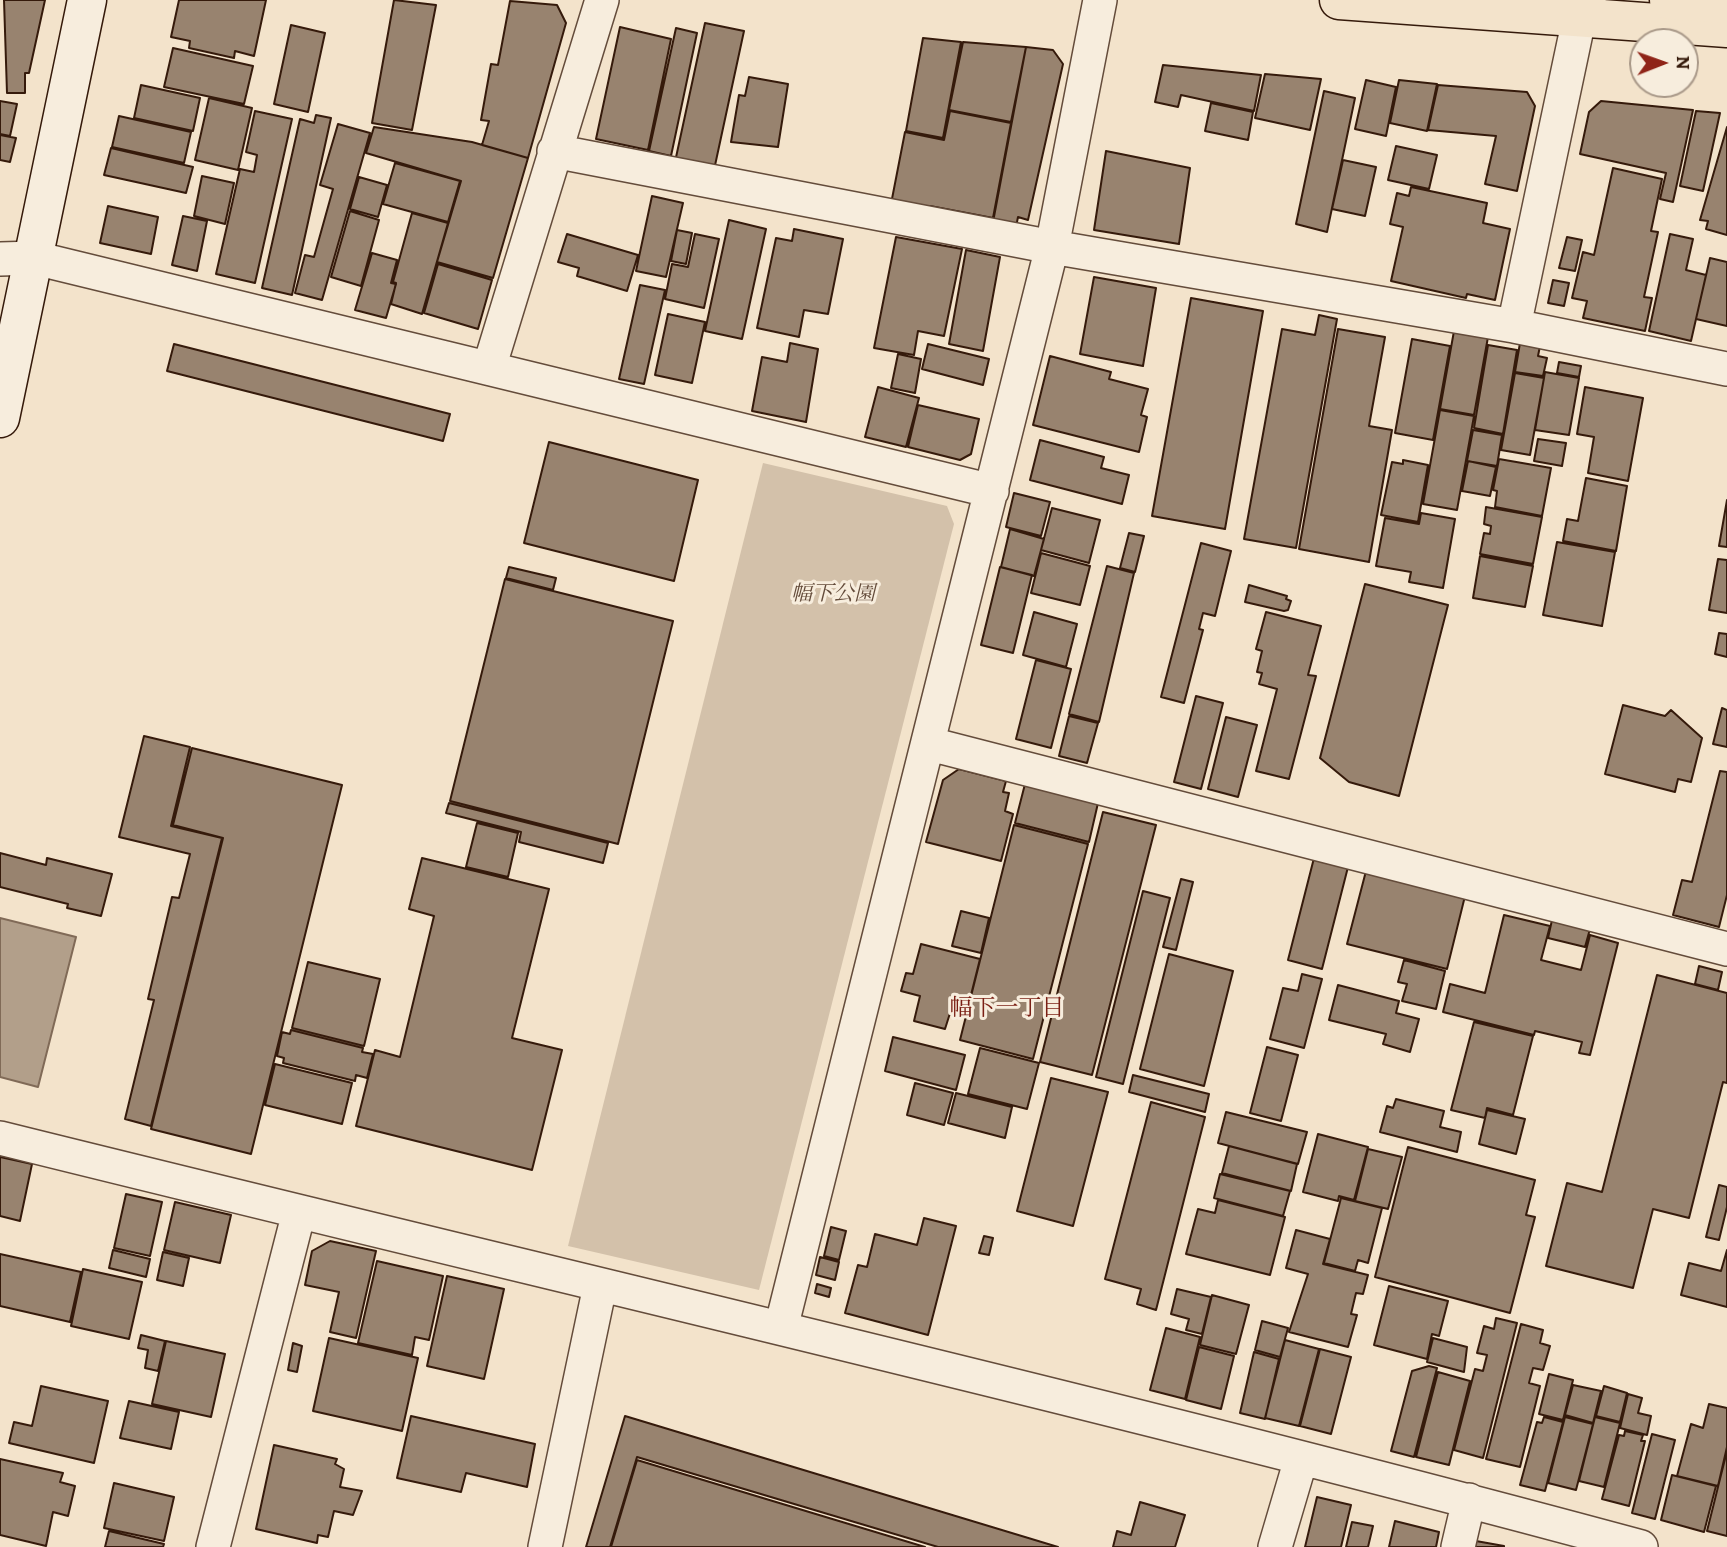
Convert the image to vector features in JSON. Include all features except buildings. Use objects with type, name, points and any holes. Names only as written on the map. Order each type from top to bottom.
[{"type":"main road","points":[[1339,0],[1584,9],[1727,27]]},
{"type":"main road","points":[[1669,0],[1727,4]]},
{"type":"street","points":[[0,418],[18,259],[87,0]]},
{"type":"street","points":[[489,368],[602,0]]},
{"type":"street","points":[[781,1328],[930,744],[1052,247],[1100,0]]},
{"type":"street","points":[[1514,326],[1584,9]]},
{"type":"street","points":[[554,151],[1052,247],[1514,326],[1727,369]]},
{"type":"street","points":[[18,259],[489,368],[992,491]]},
{"type":"street","points":[[930,744],[1727,949]]},
{"type":"street","points":[[0,1138],[781,1328],[1469,1500],[1642,1547]]},
{"type":"street","points":[[213,1547],[299,1212]]},
{"type":"street","points":[[545,1547],[600,1286]]},
{"type":"street","points":[[1275,1547],[1301,1459]]},
{"type":"street","points":[[1458,1547],[1469,1500]]},
{"type":"green space","name":"幅下公園","points":[[763,463],[947,506],[954,524],[759,1290],[568,1246]]},
{"type":"shaded area","points":[[0,918],[76,937],[38,1087],[0,1077]]},
{"type":"district","name":"幅下一丁目","points":[[1007,1009]]}]
